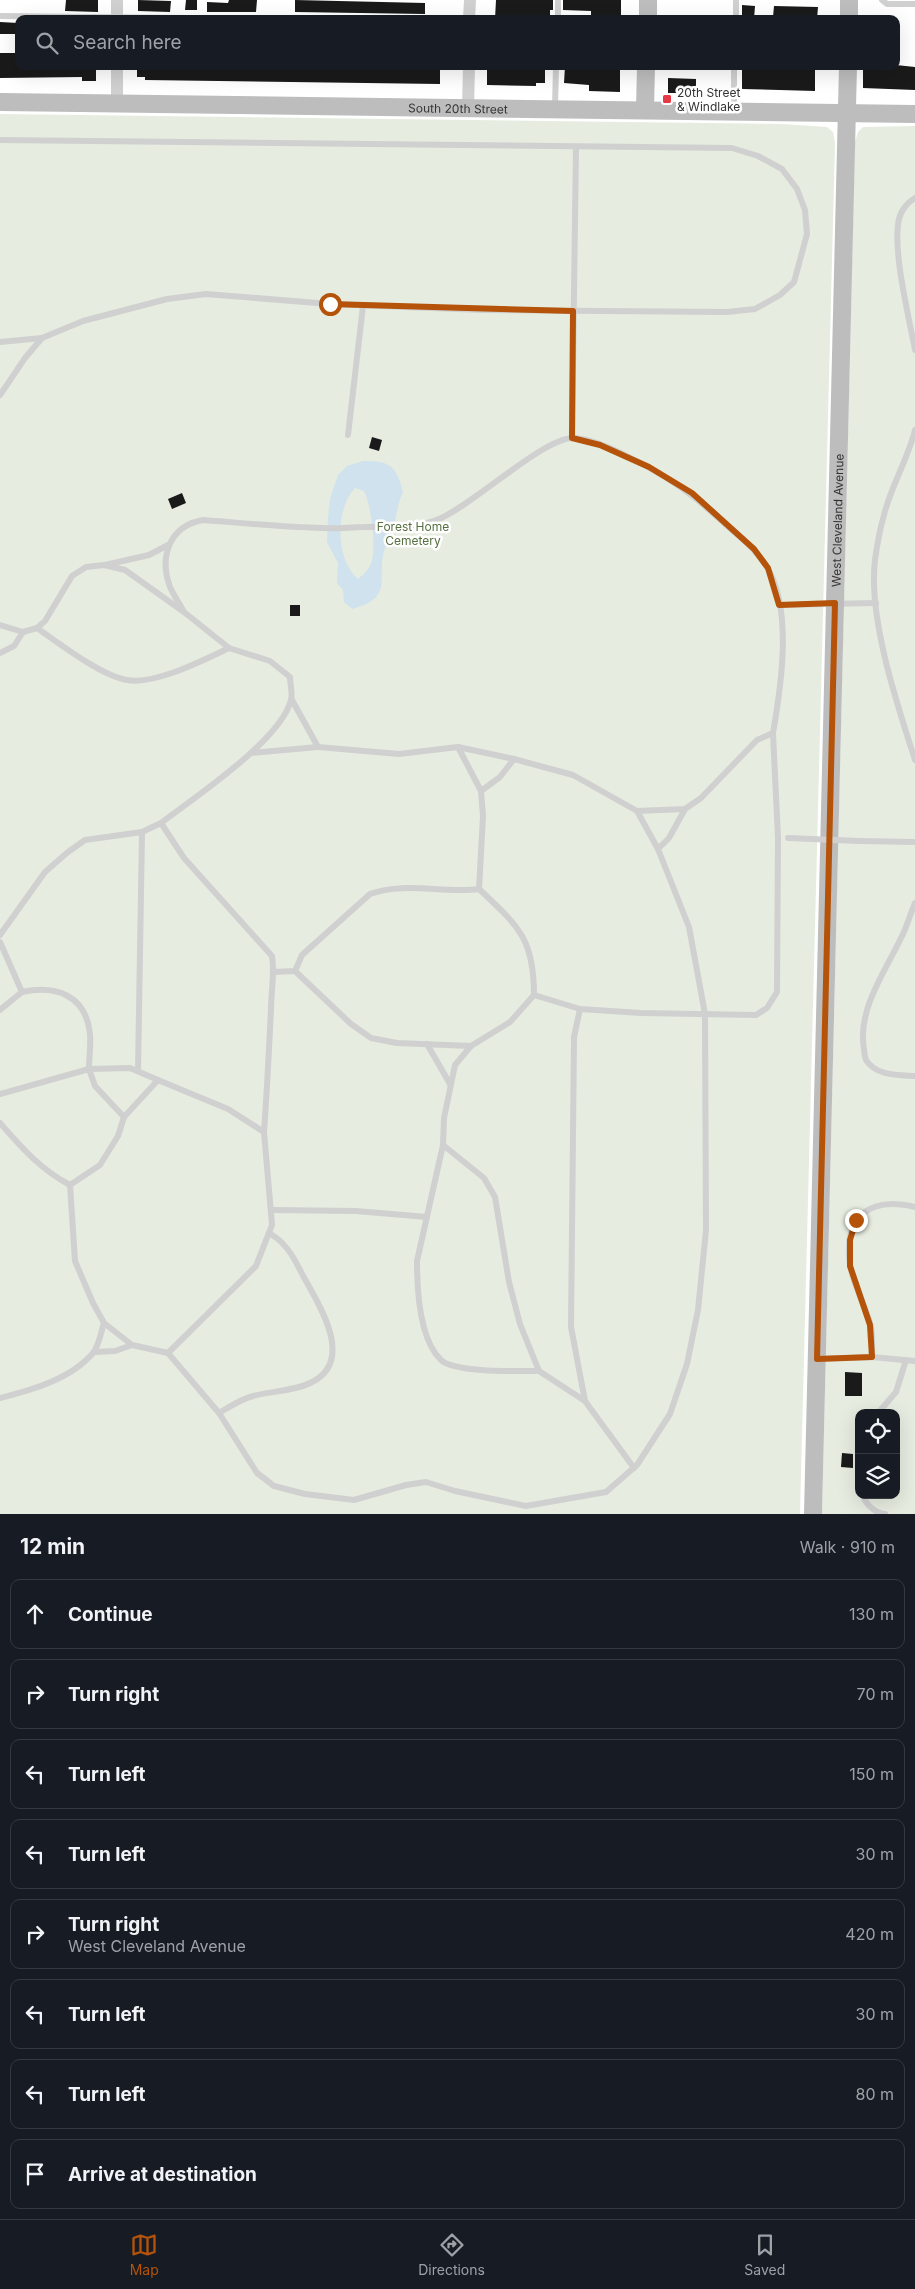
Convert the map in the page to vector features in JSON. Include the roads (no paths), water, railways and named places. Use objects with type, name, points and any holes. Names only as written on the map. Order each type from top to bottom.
[{"type":"street","points":[[117,0],[117,15]]},
{"type":"street","points":[[469,15],[470,0]]},
{"type":"street","points":[[648,0],[648,15]]},
{"type":"street","points":[[849,0],[849,15]]},
{"type":"street","points":[[117,70],[117,103]]},
{"type":"street","points":[[468,108],[469,70]]},
{"type":"street","points":[[645,110],[646,70]]},
{"type":"street","name":"West Cleveland Avenue","points":[[813,1514],[848,70]]},
{"type":"street","name":"South 20th Street","points":[[0,102],[915,114]]},
{"type":"lane","points":[[558,0],[558,15]]},
{"type":"lane","points":[[736,0],[736,15]]},
{"type":"lane","points":[[882,0],[887,4],[915,4]]},
{"type":"lane","points":[[0,16],[15,16]]},
{"type":"lane","points":[[556,70],[556,109]]},
{"type":"lane","points":[[734,70],[734,112]]},
{"type":"lane","points":[[0,140],[732,148],[758,156],[782,169],[797,189],[805,210],[807,234],[794,282],[780,295],[755,309],[727,312],[573,311],[363,306],[206,294],[167,299],[83,321],[42,338],[0,342]]},
{"type":"lane","points":[[572,438],[576,147]]},
{"type":"lane","points":[[915,198],[908,202],[899,218],[898,240],[900,267],[915,350]]},
{"type":"lane","points":[[348,435],[363,306]]},
{"type":"lane","points":[[0,395],[25,358],[42,338]]},
{"type":"lane","points":[[915,430],[906,461],[884,513],[875,561],[876,602],[896,699],[915,760]]},
{"type":"lane","points":[[0,625],[23,632],[38,628],[45,621],[72,576],[86,567],[104,566],[149,555],[168,544],[184,526],[203,520],[325,528],[401,527],[438,520],[463,507],[537,453],[560,441],[572,438],[600,445],[649,467],[692,493],[754,549],[768,568],[779,605],[783,646],[782,685],[773,733],[778,838],[777,992],[767,1008],[756,1015],[641,1013],[580,1009],[534,995]]},
{"type":"lane","points":[[906,461],[915,461]]},
{"type":"lane","points":[[168,544],[167,567],[170,587],[184,612]]},
{"type":"lane","points":[[104,566],[125,570],[184,612],[229,648],[270,661],[290,677],[292,700],[318,747]]},
{"type":"lane","points":[[779,605],[876,602]]},
{"type":"lane","points":[[38,628],[110,674],[129,680],[171,674],[229,648]]},
{"type":"lane","points":[[0,653],[14,646],[23,632]]},
{"type":"lane","points":[[0,935],[45,872],[68,852],[85,840],[142,832],[161,823],[251,753],[278,726],[292,700]]},
{"type":"lane","points":[[658,848],[669,838],[685,809],[701,798],[757,740],[773,733]]},
{"type":"lane","points":[[70,1186],[75,1261],[104,1323],[132,1345],[168,1353],[188,1380],[218,1413],[257,1473],[274,1486],[335,1499],[354,1500],[406,1485],[426,1482],[455,1491],[526,1506],[606,1492],[634,1468],[670,1414],[687,1364],[698,1310],[706,1230],[705,1014],[689,927],[658,848],[637,811],[574,776],[514,759],[458,747],[399,754],[318,747],[251,753]]},
{"type":"lane","points":[[458,747],[481,791],[483,816],[479,889],[515,923],[528,947],[534,971],[534,995],[510,1022],[471,1046],[455,1065],[444,1118],[443,1145],[417,1261],[417,1280],[426,1332],[432,1347],[442,1360],[453,1366],[498,1372],[539,1371],[585,1401],[634,1468]]},
{"type":"lane","points":[[481,791],[500,777],[514,759]]},
{"type":"lane","points":[[637,811],[685,809]]},
{"type":"lane","points":[[161,823],[184,858],[272,956],[274,972],[271,989],[264,1132],[272,1225],[256,1266],[168,1353]]},
{"type":"lane","points":[[138,1071],[142,832]]},
{"type":"lane","points":[[778,838],[915,842]]},
{"type":"lane","points":[[295,971],[302,955],[370,894],[383,889],[396,888],[464,891],[479,889]]},
{"type":"lane","points":[[915,903],[902,937],[878,981],[867,1009],[862,1036],[866,1060],[879,1071],[894,1075],[915,1076]]},
{"type":"lane","points":[[0,942],[22,992]]},
{"type":"lane","points":[[274,972],[295,971],[352,1024],[371,1038],[397,1043],[471,1046]]},
{"type":"lane","points":[[0,1010],[22,992],[38,989],[54,990],[70,997],[84,1009],[90,1034],[89,1069],[95,1086],[124,1117]]},
{"type":"lane","points":[[580,1009],[574,1037],[571,1327],[585,1401]]},
{"type":"lane","points":[[428,1044],[450,1084]]},
{"type":"lane","points":[[0,1094],[89,1069],[130,1068],[228,1110],[264,1132]]},
{"type":"lane","points":[[70,1186],[100,1165],[118,1136],[124,1117],[158,1080]]},
{"type":"lane","points":[[0,1123],[23,1150],[50,1175],[70,1186]]},
{"type":"lane","points":[[443,1145],[484,1178],[495,1197],[509,1282],[520,1324],[539,1371]]},
{"type":"lane","points":[[872,1357],[870,1325],[850,1266],[850,1240],[856,1220],[863,1212],[875,1205],[890,1203],[915,1207]]},
{"type":"lane","points":[[271,1210],[356,1211],[427,1217]]},
{"type":"lane","points":[[218,1413],[250,1396],[302,1386],[313,1382],[321,1376],[333,1354],[332,1335],[313,1294],[284,1244],[269,1232]]},
{"type":"lane","points":[[0,1398],[46,1385],[67,1374],[94,1352],[104,1323]]},
{"type":"lane","points":[[94,1352],[115,1351],[132,1345]]},
{"type":"lane","points":[[817,1359],[872,1357],[915,1361]]},
{"type":"lane","points":[[881,1409],[896,1392],[906,1360]]},
{"type":"lane","points":[[864,1499],[878,1513],[885,1514]]},
{"type":"water","points":[[363,461],[380,462],[391,466],[398,476],[403,492],[391,538],[385,548],[379,592],[374,599],[352,609],[344,602],[343,590],[337,583],[338,563],[327,542],[330,499],[338,475],[347,466]],"holes":[[[355,488],[364,491],[371,515],[373,553],[370,566],[358,579],[350,570],[345,559],[340,534],[341,521],[348,497]]]},
{"type":"place","name":"20th Street & Windlake","points":[[667,99]]},
{"type":"park label","name":"Forest Home Cemetery","points":[[413,533]]}]
